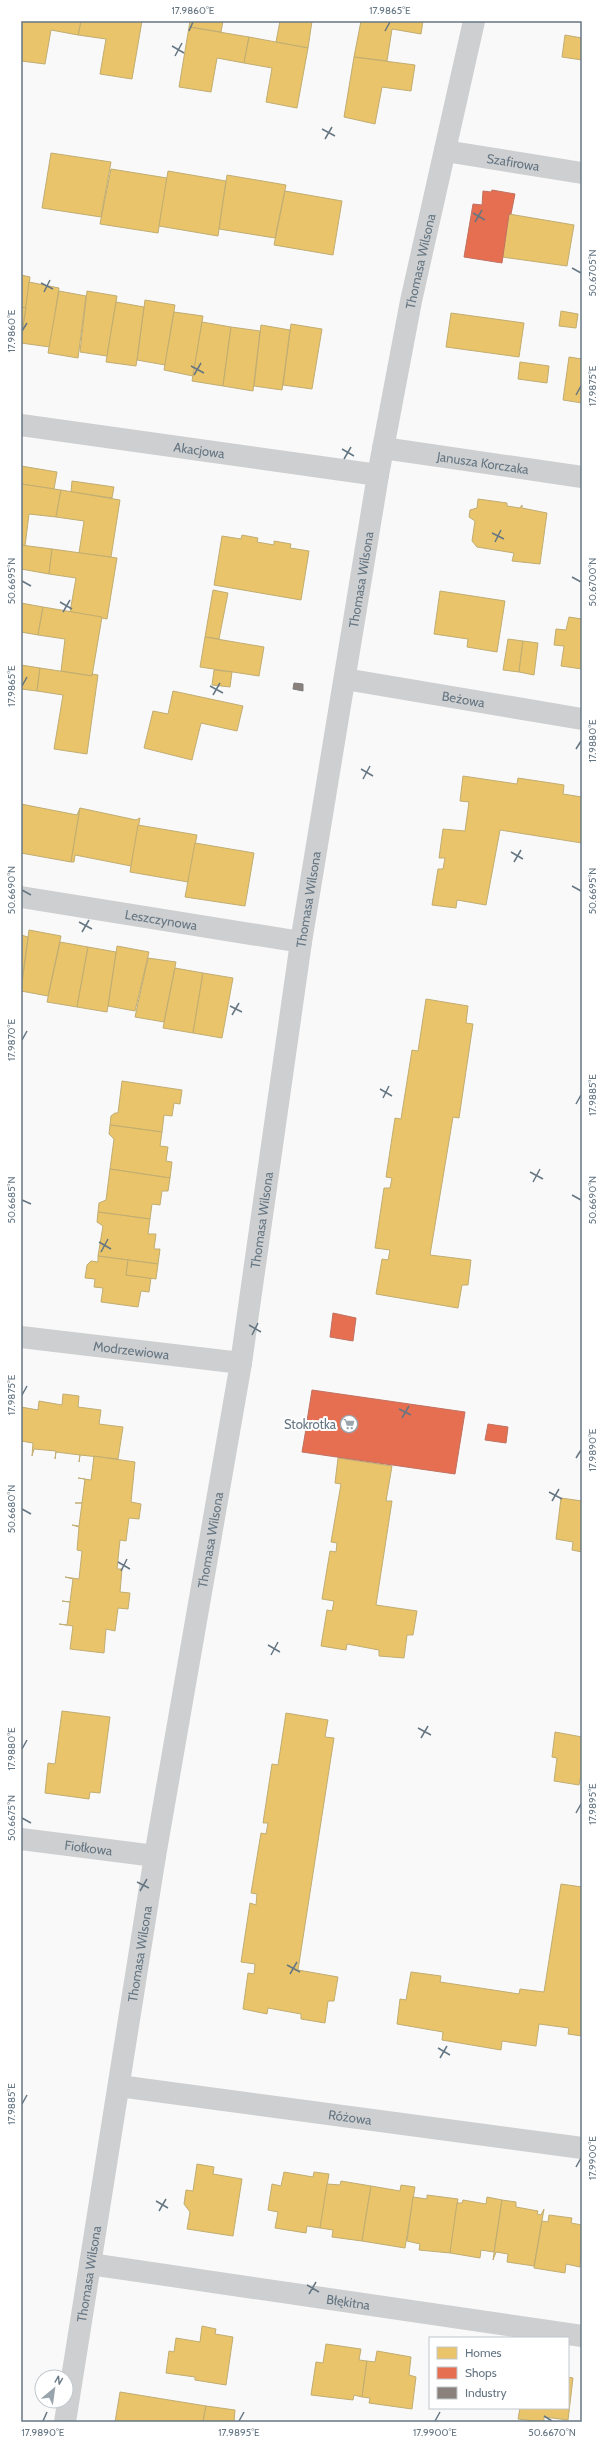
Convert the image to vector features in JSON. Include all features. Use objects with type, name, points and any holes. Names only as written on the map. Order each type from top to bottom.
[{"type":"street","name":"Thomasa Wilsona","points":[[65,2422],[155,1856],[241,1363],[301,942],[378,475],[411,301],[474,21]]},
{"type":"street","name":"Szafirowa","points":[[445,151],[582,173]]},
{"type":"street","name":"Akacjowa","points":[[21,425],[378,475]]},
{"type":"street","name":"Janusza Korczaka","points":[[383,448],[582,477]]},
{"type":"street","name":"Beżowa","points":[[345,679],[582,719]]},
{"type":"street","name":"Leszczynowa","points":[[21,897],[301,942]]},
{"type":"street","name":"Modrzewiowa","points":[[21,1337],[241,1363]]},
{"type":"street","name":"Fiołkowa","points":[[21,1839],[155,1856]]},
{"type":"street","name":"Różowa","points":[[119,2086],[582,2148]]},
{"type":"street","name":"Błękitna","points":[[90,2264],[582,2336]]},
{"type":"building: Homes","points":[[21,21],[81,21],[78,35],[51,30],[45,64],[21,61]]},
{"type":"building: Homes","points":[[81,21],[142,21],[132,79],[100,74],[106,39],[78,35]]},
{"type":"building: Homes","points":[[190,21],[223,21],[221,32],[189,27]]},
{"type":"building: Homes","points":[[280,21],[312,21],[308,48],[276,42]]},
{"type":"building: Homes","points":[[361,21],[423,21],[421,34],[392,29],[387,61],[354,57]]},
{"type":"building: Homes","points":[[189,27],[249,37],[244,63],[217,58],[211,92],[179,87]]},
{"type":"building: Homes","points":[[565,35],[582,38],[582,60],[562,57]]},
{"type":"building: Homes","points":[[249,37],[308,48],[297,108],[266,102],[272,68],[244,63]]},
{"type":"building: Homes","points":[[354,57],[415,65],[411,91],[382,87],[375,124],[344,117]]},
{"type":"building: Homes","points":[[51,153],[111,162],[101,217],[42,208]]},
{"type":"building: Homes","points":[[111,169],[167,178],[158,233],[100,224]]},
{"type":"building: Homes","points":[[168,171],[226,181],[218,236],[159,226]]},
{"type":"building: Homes","points":[[227,175],[286,185],[275,238],[219,229]]},
{"type":"building: Homes","points":[[285,191],[342,201],[333,255],[274,245]]},
{"type":"building: Homes","points":[[509,214],[574,225],[567,266],[502,257]]},
{"type":"building: Homes","points":[[21,275],[30,277],[26,308],[21,307]]},
{"type":"building: Homes","points":[[29,282],[59,288],[50,347],[21,343]]},
{"type":"building: Homes","points":[[59,291],[86,296],[78,358],[48,353]]},
{"type":"building: Homes","points":[[87,291],[117,296],[107,356],[80,352]]},
{"type":"building: Homes","points":[[145,300],[175,305],[165,365],[137,360]]},
{"type":"building: Homes","points":[[116,302],[144,307],[136,366],[106,362]]},
{"type":"building: Homes","points":[[21,307],[26,308],[22,330],[21,330]]},
{"type":"building: Homes","points":[[561,311],[578,314],[576,328],[559,326]]},
{"type":"building: Homes","points":[[174,312],[203,316],[193,376],[164,370]]},
{"type":"building: Homes","points":[[451,313],[524,323],[519,357],[446,347]]},
{"type":"building: Homes","points":[[202,322],[231,327],[223,386],[192,381]]},
{"type":"building: Homes","points":[[291,324],[322,329],[312,389],[283,385]]},
{"type":"building: Homes","points":[[261,325],[290,330],[282,390],[254,386]]},
{"type":"building: Homes","points":[[231,327],[260,331],[253,391],[223,386]]},
{"type":"building: Homes","points":[[569,357],[582,359],[582,403],[563,400]]},
{"type":"building: Homes","points":[[520,362],[549,366],[547,383],[518,379]]},
{"type":"building: Homes","points":[[21,466],[57,472],[54,489],[21,484]]},
{"type":"building: Homes","points":[[72,481],[114,487],[112,498],[71,492]]},
{"type":"building: Homes","points":[[21,484],[61,490],[56,517],[29,514],[25,546],[21,545]]},
{"type":"building: Homes","points":[[61,490],[120,500],[111,557],[79,553],[84,521],[56,517]]},
{"type":"building: Homes","points":[[478,499],[507,503],[507,506],[520,508],[522,505],[522,508],[547,513],[540,564],[512,561],[514,553],[477,547],[472,541],[475,521],[469,517],[470,510],[477,508]]},
{"type":"building: Homes","points":[[242,535],[258,538],[257,542],[274,545],[274,541],[291,544],[290,548],[309,551],[301,600],[214,585],[222,536],[241,539]]},
{"type":"building: Homes","points":[[21,545],[52,549],[49,574],[21,569]]},
{"type":"building: Homes","points":[[52,549],[117,558],[107,619],[70,612],[76,578],[49,574]]},
{"type":"building: Homes","points":[[213,590],[228,593],[219,639],[205,637]]},
{"type":"building: Homes","points":[[440,591],[505,601],[497,652],[467,647],[468,639],[434,634]]},
{"type":"building: Homes","points":[[21,603],[43,607],[38,635],[21,632]]},
{"type":"building: Homes","points":[[43,607],[102,617],[92,676],[61,671],[65,639],[38,635]]},
{"type":"building: Homes","points":[[569,617],[582,619],[582,669],[561,666],[564,646],[554,645],[556,629],[566,630]]},
{"type":"building: Homes","points":[[205,637],[264,647],[259,676],[200,667]]},
{"type":"building: Homes","points":[[508,639],[523,641],[519,672],[503,670]]},
{"type":"building: Homes","points":[[523,641],[538,643],[534,675],[519,672]]},
{"type":"building: Homes","points":[[21,665],[40,668],[37,691],[21,689]]},
{"type":"building: Homes","points":[[40,668],[92,676],[92,674],[98,675],[87,754],[54,749],[63,695],[37,691]]},
{"type":"building: Homes","points":[[214,670],[232,672],[230,687],[212,685]]},
{"type":"building: Homes","points":[[173,691],[243,706],[237,731],[201,723],[192,760],[144,748],[153,711],[168,714]]},
{"type":"building: Homes","points":[[463,776],[517,784],[518,778],[564,785],[563,794],[582,797],[582,843],[500,830],[486,905],[457,900],[456,908],[432,905],[438,869],[443,869],[445,858],[439,858],[443,829],[465,831],[469,802],[460,801]]},
{"type":"building: Homes","points":[[21,804],[77,815],[80,808],[71,862],[21,853]]},
{"type":"building: Homes","points":[[80,808],[136,820],[140,818],[131,866],[75,855],[74,862],[71,862]]},
{"type":"building: Homes","points":[[138,825],[197,835],[188,882],[130,872]]},
{"type":"building: Homes","points":[[195,843],[254,853],[245,906],[185,897]]},
{"type":"building: Homes","points":[[29,930],[61,936],[48,996],[21,991]]},
{"type":"building: Homes","points":[[21,935],[28,937],[21,988]]},
{"type":"building: Homes","points":[[60,942],[88,947],[77,1007],[47,1002]]},
{"type":"building: Homes","points":[[117,946],[149,952],[135,1011],[108,1006]]},
{"type":"building: Homes","points":[[88,947],[116,952],[107,1012],[77,1007]]},
{"type":"building: Homes","points":[[148,958],[176,962],[164,1022],[135,1017]]},
{"type":"building: Homes","points":[[175,968],[203,973],[193,1033],[163,1028]]},
{"type":"building: Homes","points":[[203,973],[233,978],[222,1038],[193,1033]]},
{"type":"building: Homes","points":[[426,999],[468,1006],[466,1023],[473,1024],[459,1118],[453,1117],[430,1255],[471,1260],[468,1285],[462,1285],[458,1308],[376,1294],[382,1259],[388,1260],[390,1250],[375,1248],[384,1188],[390,1188],[392,1178],[386,1177],[395,1118],[401,1119],[412,1050],[418,1051]]},
{"type":"building: Homes","points":[[122,1081],[182,1090],[180,1104],[174,1103],[172,1116],[164,1115],[162,1132],[110,1125],[111,1116],[118,1113]]},
{"type":"building: Homes","points":[[110,1125],[162,1132],[160,1146],[168,1147],[166,1161],[172,1162],[170,1178],[110,1169],[114,1139],[109,1134]]},
{"type":"building: Homes","points":[[110,1169],[170,1178],[168,1191],[162,1191],[160,1205],[152,1204],[150,1219],[98,1212],[99,1203],[106,1200]]},
{"type":"building: Homes","points":[[98,1212],[150,1219],[148,1234],[156,1234],[154,1249],[160,1249],[158,1264],[98,1256],[103,1226],[97,1222]]},
{"type":"building: Homes","points":[[98,1256],[128,1260],[126,1275],[151,1278],[149,1292],[141,1291],[138,1307],[101,1302],[103,1288],[94,1287],[95,1279],[85,1278],[87,1265],[91,1261],[98,1262]]},
{"type":"building: Homes","points":[[128,1260],[158,1264],[156,1279],[126,1275]]},
{"type":"building: Homes","points":[[63,1394],[79,1396],[78,1407],[101,1410],[99,1424],[123,1427],[118,1459],[56,1452],[55,1459],[56,1451],[34,1449],[32,1456],[33,1443],[21,1441],[21,1407],[38,1410],[39,1401],[62,1405]]},
{"type":"building: Homes","points":[[94,1456],[135,1462],[131,1502],[141,1504],[139,1519],[129,1518],[126,1541],[120,1540],[117,1569],[122,1569],[120,1592],[130,1593],[128,1609],[118,1608],[115,1631],[106,1629],[104,1653],[70,1649],[73,1626],[59,1624],[67,1625],[73,1579],[65,1577],[79,1579],[82,1551],[77,1550],[79,1527],[72,1525],[79,1526],[85,1479],[91,1480]]},
{"type":"building: Homes","points":[[338,1458],[392,1466],[386,1501],[392,1501],[376,1605],[417,1611],[413,1635],[407,1635],[404,1658],[379,1656],[379,1650],[347,1644],[346,1650],[321,1646],[327,1610],[332,1611],[334,1601],[322,1599],[330,1551],[336,1552],[337,1543],[331,1542],[341,1484],[335,1483]]},
{"type":"building: Homes","points":[[561,1498],[582,1501],[582,1552],[572,1550],[573,1542],[556,1539]]},
{"type":"building: Homes","points":[[62,1711],[110,1717],[100,1793],[90,1792],[89,1799],[45,1793],[48,1763],[55,1764]]},
{"type":"building: Homes","points":[[286,1713],[328,1720],[325,1737],[334,1738],[298,1970],[338,1977],[334,2001],[328,2001],[325,2023],[301,2019],[301,2014],[268,2008],[267,2014],[243,2009],[248,1973],[254,1974],[255,1964],[241,1962],[250,1903],[256,1905],[257,1894],[251,1893],[261,1833],[266,1834],[268,1823],[263,1823],[272,1764],[278,1765]]},
{"type":"building: Homes","points":[[555,1732],[582,1737],[582,1779],[580,1779],[579,1785],[554,1781],[557,1758],[552,1757]]},
{"type":"building: Homes","points":[[561,1884],[582,1887],[582,2036],[568,2034],[569,2028],[539,2024],[536,2046],[502,2041],[501,2050],[442,2040],[443,2032],[397,2024],[400,1999],[406,2000],[411,1972],[441,1976],[440,1982],[519,1994],[520,1989],[544,1992]]},
{"type":"building: Homes","points":[[197,2164],[214,2167],[213,2174],[242,2179],[233,2236],[187,2229],[190,2212],[184,2204],[186,2190],[193,2191]]},
{"type":"building: Homes","points":[[284,2172],[313,2177],[314,2172],[329,2174],[320,2228],[307,2226],[306,2233],[275,2228],[278,2212],[268,2210],[272,2184],[281,2186]]},
{"type":"building: Homes","points":[[341,2181],[371,2186],[362,2241],[332,2237],[333,2230],[320,2228],[327,2184],[340,2185]]},
{"type":"building: Homes","points":[[401,2185],[415,2187],[405,2248],[362,2241],[371,2186],[400,2191]]},
{"type":"building: Homes","points":[[427,2195],[458,2199],[450,2253],[419,2250],[420,2244],[407,2241],[413,2197],[427,2199]]},
{"type":"building: Homes","points":[[487,2197],[502,2200],[494,2252],[481,2250],[480,2258],[450,2253],[457,2203],[462,2203],[463,2200],[486,2204]]},
{"type":"building: Homes","points":[[502,2200],[516,2202],[516,2207],[538,2211],[537,2214],[541,2215],[544,2209],[534,2266],[507,2262],[508,2254],[496,2252],[493,2260]]},
{"type":"building: Homes","points":[[549,2215],[572,2218],[571,2223],[582,2225],[580,2267],[566,2264],[565,2273],[534,2268],[542,2221],[548,2222]]},
{"type":"building: Homes","points":[[202,2326],[216,2329],[215,2334],[233,2337],[226,2385],[195,2380],[195,2377],[166,2373],[169,2351],[174,2352],[176,2338],[200,2342]]},
{"type":"building: Homes","points":[[326,2344],[361,2349],[359,2360],[367,2361],[362,2397],[354,2395],[353,2400],[311,2395],[316,2362],[323,2363]]},
{"type":"building: Homes","points":[[377,2351],[411,2357],[409,2375],[416,2377],[412,2409],[369,2403],[370,2398],[362,2397],[367,2361],[375,2362]]},
{"type":"building: Homes","points":[[569,2377],[573,2378],[568,2420],[544,2417],[544,2422],[518,2419],[520,2409],[569,2409]]},
{"type":"building: Homes","points":[[120,2392],[206,2406],[203,2422],[115,2422]]},
{"type":"building: Homes","points":[[206,2406],[235,2410],[234,2422],[203,2422]]},
{"type":"building: Shops","points":[[492,190],[515,194],[511,214],[509,214],[502,263],[464,257],[473,204],[482,205],[483,191],[491,192]]},
{"type":"building: Shops","points":[[333,1313],[356,1318],[353,1341],[330,1337]]},
{"type":"building: Shops","points":[[312,1390],[465,1412],[455,1474],[302,1452],[306,1429],[313,1430],[314,1422],[307,1421]]},
{"type":"building: Shops","points":[[488,1424],[508,1427],[506,1443],[485,1440]]},
{"type":"building: Industry","points":[[294,683],[303,684],[303,691],[293,689]]},
{"type":"place","name":"Stokrotka","points":[[349,1424]]}]
